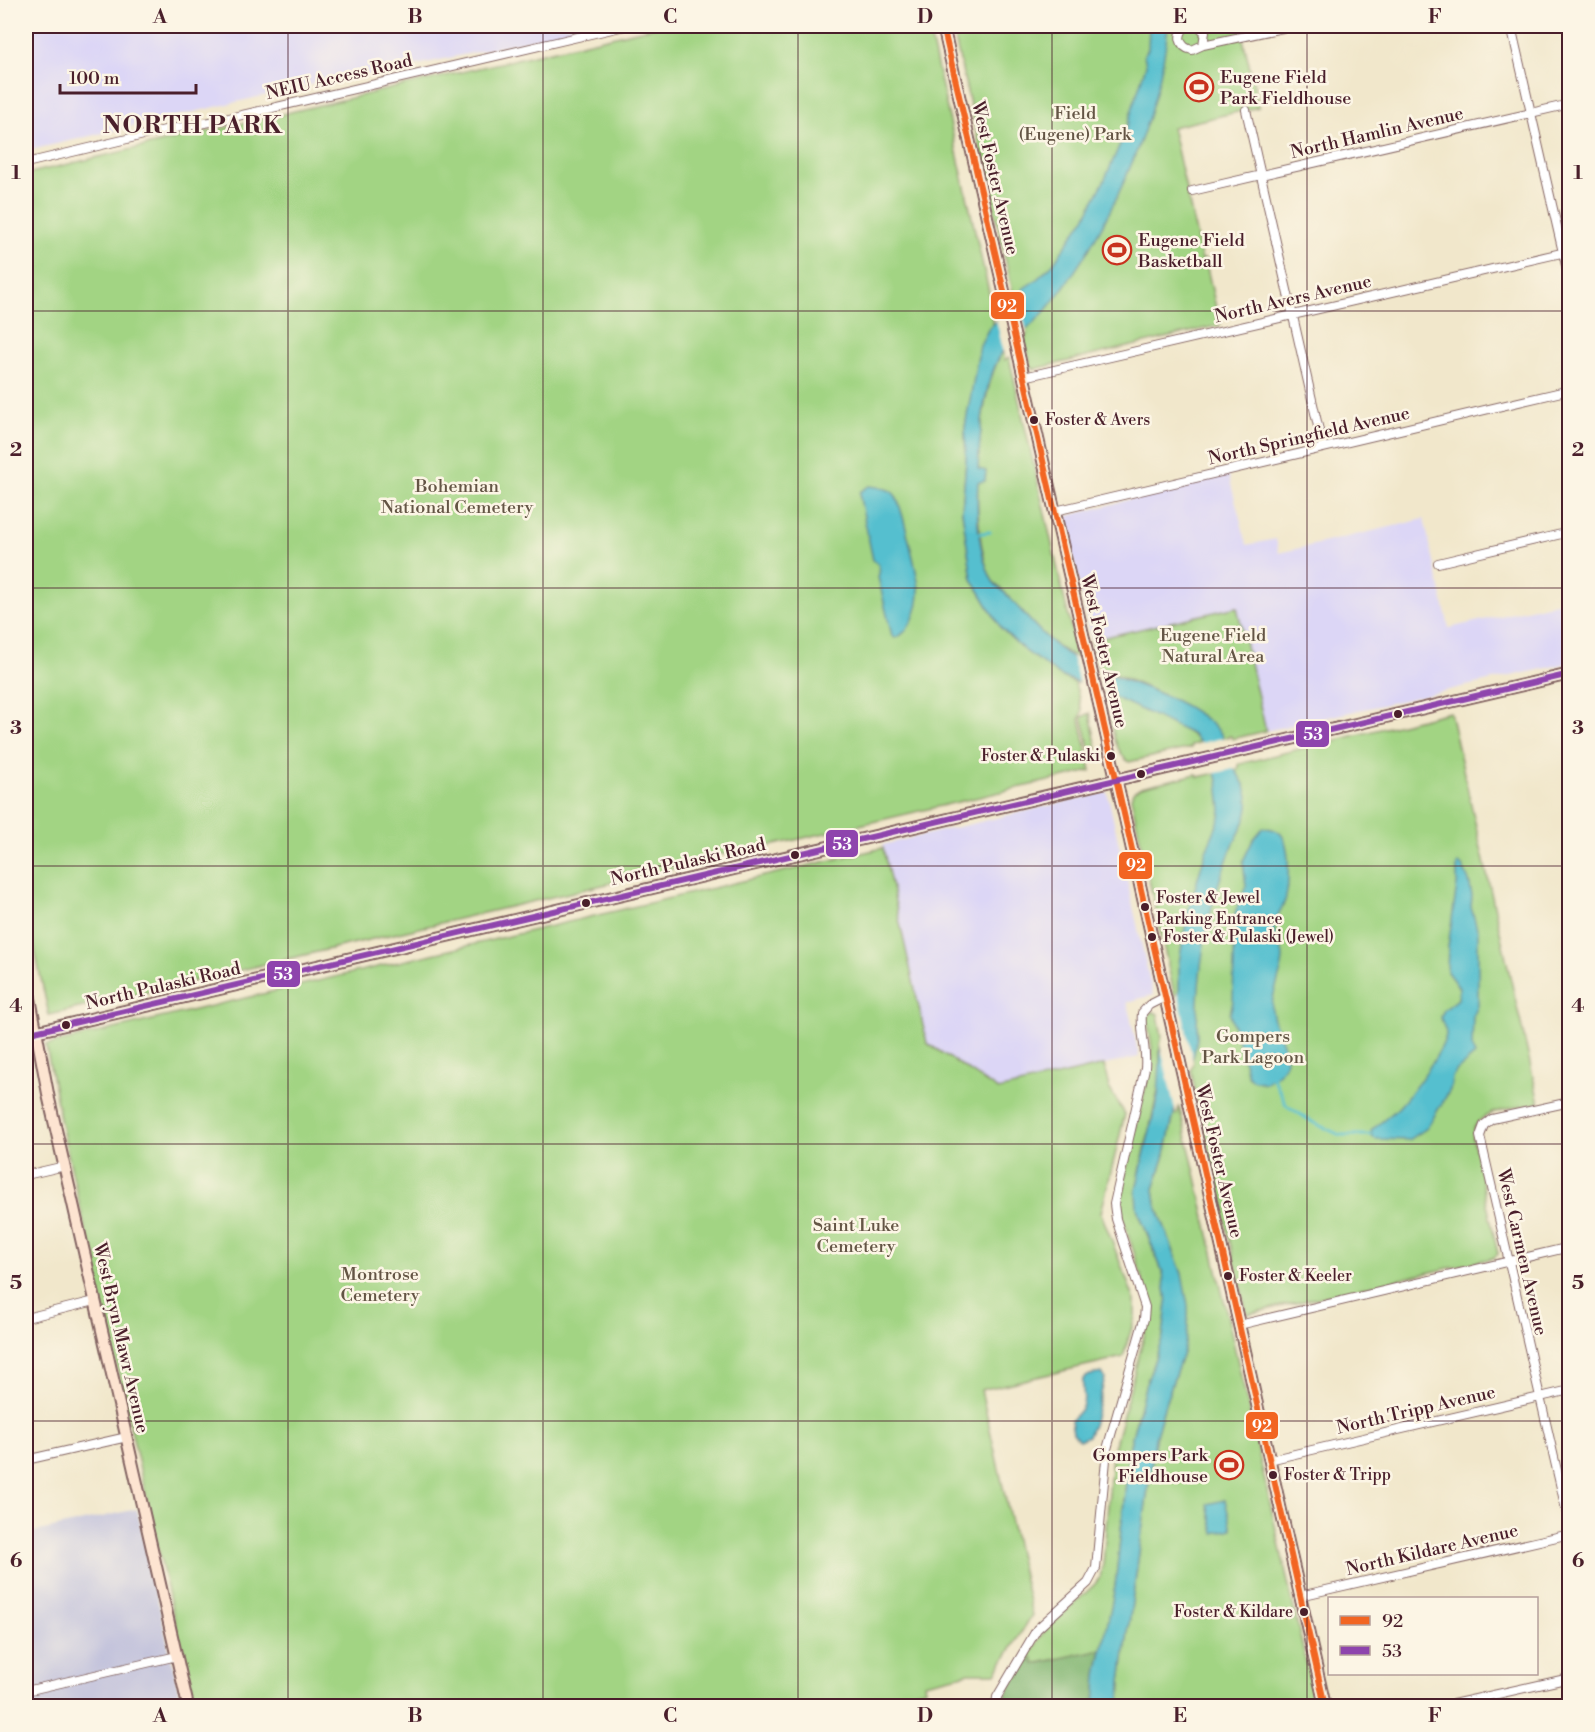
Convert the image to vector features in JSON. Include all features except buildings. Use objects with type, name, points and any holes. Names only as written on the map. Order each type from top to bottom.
[{"type":"main road","name":"West Foster Avenue","points":[[944,26],[1325,1707]]},
{"type":"main road","name":"North Pulaski Road","points":[[31,1033],[1569,674]]},
{"type":"main road","name":"West Bryn Mawr Avenue","points":[[26,977],[31,1033],[65,1166],[188,1707]]},
{"type":"street","name":"NEIU Access Road","points":[[26,163],[625,26]]},
{"type":"street","points":[[1186,26],[1180,35],[1184,47],[1196,50],[1203,45],[1292,26]]},
{"type":"street","points":[[1198,26],[1205,32],[1203,45]]},
{"type":"street","points":[[1510,26],[1566,251],[1569,283]]},
{"type":"street","name":"North Hamlin Avenue","points":[[1192,191],[1569,104]]},
{"type":"street","points":[[1246,110],[1323,448]]},
{"type":"street","name":"North Avers Avenue","points":[[1024,377],[1566,251]]},
{"type":"street","name":"North Springfield Avenue","points":[[1055,511],[1569,390]]},
{"type":"street","points":[[1438,563],[1569,532]]},
{"type":"street","points":[[996,1707],[997,1698],[1037,1629],[1092,1578],[1096,1568],[1107,1449],[1144,1319],[1144,1307],[1116,1220],[1114,1204],[1145,1068],[1147,1054],[1141,1023],[1142,1013],[1149,1005],[1165,997]]},
{"type":"street","name":"West Carmen Avenue","points":[[1569,1102],[1492,1119],[1484,1125],[1480,1136],[1569,1527]]},
{"type":"street","points":[[26,1175],[65,1166]]},
{"type":"street","points":[[1239,1325],[1569,1247]]},
{"type":"street","points":[[26,1318],[95,1301]]},
{"type":"street","name":"North Tripp Avenue","points":[[1269,1460],[1569,1390]]},
{"type":"street","points":[[26,1460],[127,1437]]},
{"type":"street","name":"North Kildare Avenue","points":[[1300,1596],[1569,1534]]},
{"type":"street","points":[[26,1691],[177,1656]]},
{"type":"street","points":[[1444,1707],[1569,1678]]},
{"type":"shaded area","points":[[26,26],[594,26],[358,78],[331,80],[26,151]]},
{"type":"shaded area","points":[[1228,473],[1247,545],[1276,539],[1279,553],[1424,519],[1449,628],[1569,600],[1569,663],[1266,731],[1236,607],[1092,640],[1064,517]]},
{"type":"shaded area","points":[[1107,792],[1153,995],[1127,1002],[1139,1057],[998,1090],[927,1043],[882,845]]},
{"type":"shaded area","points":[[137,1509],[182,1706],[26,1706],[26,1534]]},
{"type":"green space","name":"Bohemian National Cemetery","points":[[658,26],[928,26],[992,305],[989,306],[993,324],[988,330],[977,363],[965,427],[966,461],[962,511],[972,579],[1001,628],[1024,650],[1075,683],[1082,711],[1080,719],[1091,771],[731,855],[721,854],[705,861],[49,1015],[26,910],[26,174]]},
{"type":"green space","name":"Field (Eugene) Park","points":[[952,26],[1240,26],[1259,107],[1172,127],[1202,260],[1205,259],[1220,325],[1035,369],[1031,367],[1024,339],[1027,334],[1018,294],[1014,297]]},
{"type":"green space","points":[[1003,351],[1005,360],[1009,357],[1078,658],[1058,647],[1032,623],[992,580],[984,559],[978,499],[981,430],[986,398]]},
{"type":"green space","name":"Eugene Field Natural Area","points":[[1237,607],[1266,731],[1232,739],[1231,736],[1224,738],[1213,726],[1183,705],[1098,667],[1092,640]]},
{"type":"green space","points":[[1110,695],[1171,721],[1200,743],[1191,745],[1191,748],[1129,762],[1120,752],[1114,738],[1108,709],[1113,710]]},
{"type":"green space","name":"Gompers Park Lagoon","points":[[1450,712],[1539,1103],[1486,1116],[1478,1122],[1474,1130],[1473,1140],[1498,1254],[1493,1258],[1247,1314],[1200,1115],[1191,1070],[1193,1062],[1178,992],[1175,998],[1131,798],[1133,792],[1141,787],[1197,774],[1198,777],[1239,768],[1239,764]]},
{"type":"green space","points":[[1090,713],[1097,749],[1090,750],[1082,717]]},
{"type":"green space","points":[[883,848],[927,1043],[998,1090],[1104,1065],[1109,1088],[1125,1114],[1101,1213],[1135,1301],[1135,1317],[1123,1357],[981,1390],[1032,1615],[996,1673],[969,1673],[924,1683],[925,1689],[852,1706],[194,1706],[60,1119],[46,1045]]},
{"type":"green space","points":[[1152,1011],[1158,1014],[1162,1037],[1160,1081],[1136,1190],[1137,1208],[1163,1273],[1167,1303],[1163,1336],[1145,1387],[1130,1445],[1115,1587],[1106,1636],[1100,1657],[1002,1706],[1007,1692],[1043,1633],[1095,1584],[1100,1577],[1103,1565],[1112,1456],[1150,1314],[1148,1296],[1120,1209],[1121,1193],[1152,1059],[1147,1018]]},
{"type":"green space","points":[[1179,1106],[1316,1706],[1120,1706],[1121,1681],[1155,1439],[1184,1350],[1182,1274],[1156,1204],[1154,1189],[1164,1158],[1175,1109],[1177,1114]]},
{"type":"green space","points":[[1102,1649],[1095,1706],[1002,1706],[1007,1692],[1025,1662],[1027,1663],[1032,1657],[1034,1664]]},
{"type":"water","points":[[1149,26],[1168,26],[1163,62],[1142,138],[1109,213],[1090,248],[1046,310],[1003,351],[996,363],[984,408],[978,469],[986,471],[985,481],[978,482],[977,507],[980,544],[993,582],[1045,636],[1077,661],[1175,700],[1206,719],[1222,734],[1228,757],[1244,784],[1248,800],[1246,816],[1221,875],[1214,898],[1201,967],[1194,1054],[1175,1109],[1164,1158],[1154,1189],[1156,1204],[1182,1274],[1188,1306],[1188,1327],[1184,1350],[1155,1439],[1121,1681],[1120,1706],[1095,1706],[1097,1675],[1115,1587],[1130,1445],[1145,1387],[1163,1336],[1167,1303],[1163,1273],[1137,1208],[1136,1190],[1158,1095],[1161,1048],[1179,991],[1179,962],[1188,912],[1206,851],[1220,818],[1218,780],[1200,743],[1192,734],[1110,695],[1061,676],[1024,650],[1001,628],[972,579],[962,511],[966,461],[965,427],[980,345],[988,330],[1024,288],[1053,264],[1086,216],[1124,135],[1146,65],[1144,55],[1148,49]]},
{"type":"water","points":[[869,486],[887,489],[895,495],[898,501],[918,584],[919,597],[916,612],[906,631],[895,638],[892,636],[878,577],[879,567],[873,560],[860,498],[860,492]]},
{"type":"water","points":[[1263,828],[1274,830],[1283,837],[1287,849],[1288,866],[1286,897],[1274,927],[1283,957],[1272,1007],[1274,1022],[1283,1043],[1286,1058],[1281,1070],[1265,1083],[1252,1080],[1248,1076],[1230,1014],[1233,1001],[1235,913],[1246,886],[1243,861],[1253,840]]},
{"type":"water","points":[[1459,863],[1469,881],[1472,896],[1471,907],[1478,932],[1478,1006],[1473,1017],[1472,1048],[1475,1055],[1452,1077],[1450,1090],[1427,1128],[1409,1140],[1376,1139],[1373,1138],[1371,1131],[1399,1107],[1434,1060],[1445,1040],[1446,1033],[1441,1016],[1444,1010],[1458,999],[1459,988],[1447,972]]},
{"type":"water","points":[[1102,1373],[1105,1378],[1093,1425],[1088,1436],[1079,1440],[1073,1433],[1071,1420],[1083,1405],[1083,1379]]},
{"type":"water","points":[[1225,1500],[1232,1529],[1214,1533],[1207,1504]]},
{"type":"pier","points":[[1018,293],[1027,333],[1004,355],[996,319]]},
{"type":"pier","points":[[1072,656],[1105,670],[1111,698],[1080,687]]},
{"type":"pier","points":[[1226,737],[1232,758],[1238,768],[1212,774],[1197,744]]},
{"type":"pier","points":[[1178,991],[1193,1062],[1176,1114],[1160,1044]]},
{"type":"waterway","points":[[975,534],[990,532]]},
{"type":"waterway","points":[[1273,1077],[1286,1105],[1314,1123],[1340,1135],[1371,1135]]},
{"type":"transit line","name":"92","points":[[943,26],[1108,743],[1325,1706]]},
{"type":"transit line","name":"53","points":[[26,1034],[1570,674]]},
{"type":"place","name":"Eugene Field Park Fieldhouse","points":[[1199,87]]},
{"type":"place","name":"Eugene Field Basketball","points":[[1117,250]]},
{"type":"place","name":"Foster & Avers","points":[[1034,420]]},
{"type":"place","name":"Foster & Pulaski","points":[[1111,756]]},
{"type":"place","name":"Foster & Jewel Parking Entrance","points":[[1145,907]]},
{"type":"place","name":"Foster & Pulaski (Jewel)","points":[[1152,937]]},
{"type":"place","name":"Foster & Keeler","points":[[1228,1276]]},
{"type":"place","name":"Gompers Park Fieldhouse","points":[[1229,1465]]},
{"type":"place","name":"Foster & Tripp","points":[[1273,1475]]},
{"type":"place","name":"Foster & Kildare","points":[[1304,1612]]},
{"type":"district","name":"NORTH PARK","points":[[193,126]]},
{"type":"park label","name":"Saint Luke Cemetery","points":[[856,1235]]},
{"type":"park label","name":"Montrose Cemetery","points":[[380,1284]]}]
